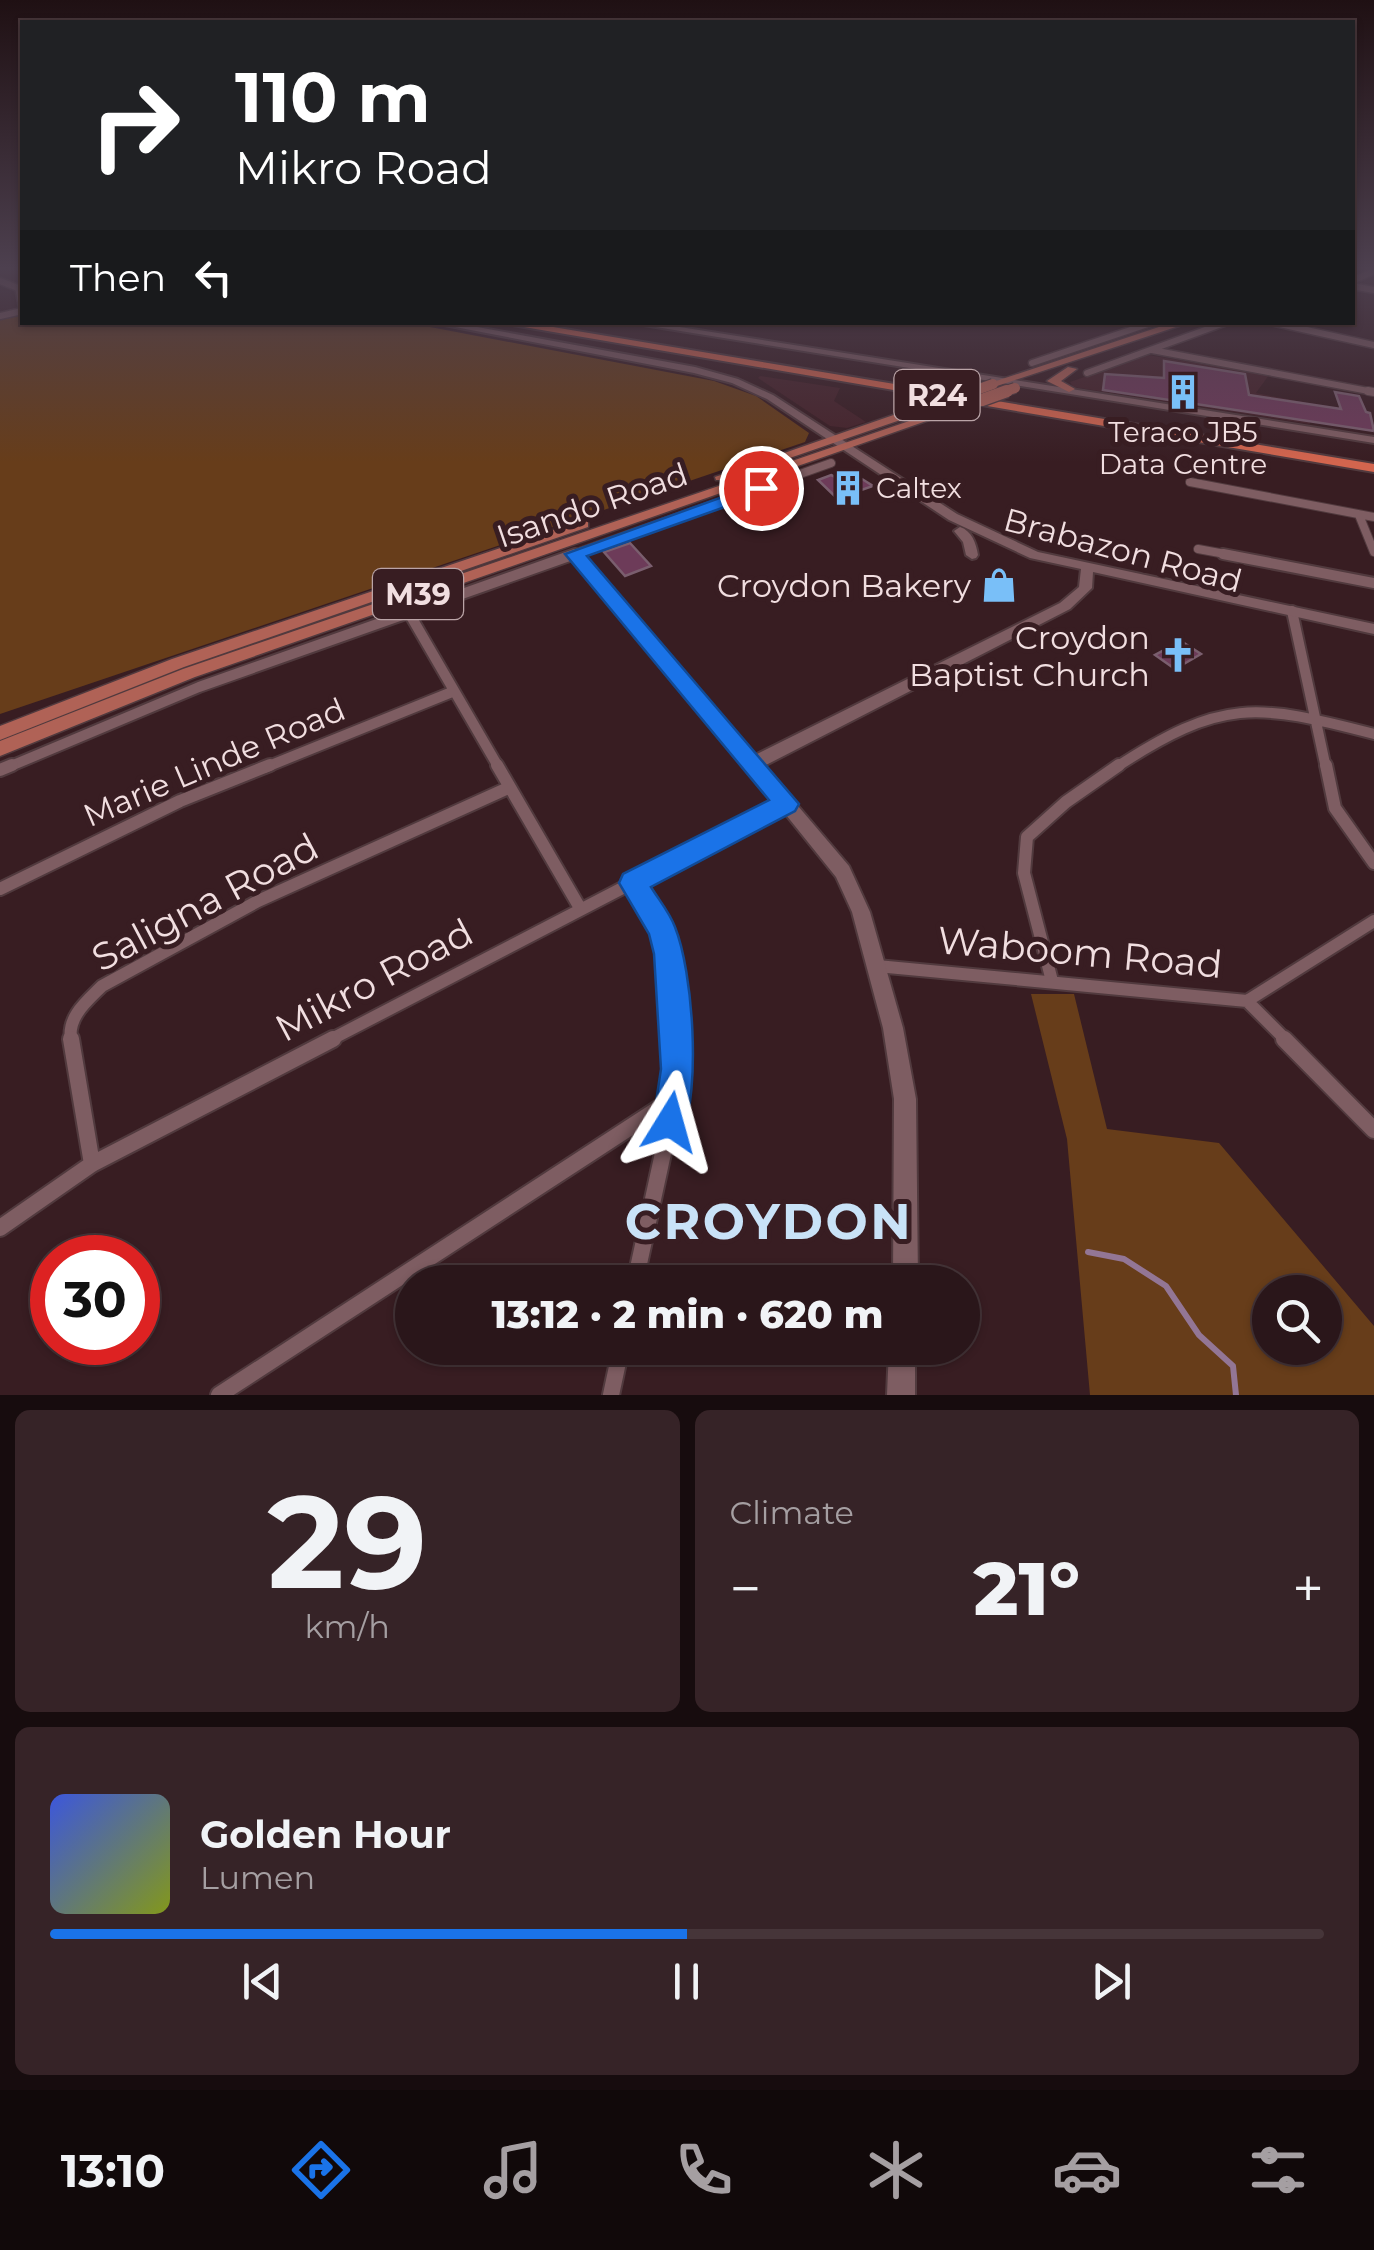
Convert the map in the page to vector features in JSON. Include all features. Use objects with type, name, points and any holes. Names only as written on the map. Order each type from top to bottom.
[{"type":"highway","name":"R24","points":[[554,331],[1374,468]]},
{"type":"highway","name":"R24","points":[[608,331],[1374,455]]},
{"type":"main road","points":[[481,331],[711,374],[759,391],[833,444]]},
{"type":"main road","points":[[685,331],[905,366],[972,387],[1010,384],[1069,389],[1167,407]]},
{"type":"main road","name":"Isando Road","points":[[0,749],[189,674],[833,444],[972,387],[1010,384],[1033,367],[1155,331]]},
{"type":"main road","name":"Isando Road","points":[[0,733],[178,663],[833,444],[972,387],[1010,384],[1072,369],[1180,331]]},
{"type":"main road","points":[[972,387],[1033,367]]},
{"type":"main road","points":[[1069,389],[1054,381],[1072,369]]},
{"type":"main road","points":[[1010,384],[1374,440]]},
{"type":"main road","name":"Brabazon Road","points":[[833,444],[960,531],[1019,557],[1293,616],[1374,628]]},
{"type":"main road","name":"Brabazon Road","points":[[833,444],[976,530],[1087,572]]},
{"type":"main road","points":[[960,531],[967,537],[972,555]]},
{"type":"main road","points":[[906,1265],[905,1099],[877,966],[851,884],[753,764],[1065,606],[1085,588],[1087,572]]},
{"type":"main road","name":"Brabazon Road","points":[[1293,616],[1374,638]]},
{"type":"main road","points":[[901,1395],[902,1365]]},
{"type":"street","points":[[1033,367],[1130,331]]},
{"type":"street","points":[[1087,372],[1203,331]]},
{"type":"street","points":[[1312,331],[1374,345]]},
{"type":"street","points":[[1152,350],[1374,392]]},
{"type":"street","name":"Isando Road","points":[[0,770],[155,703],[575,554],[833,444]]},
{"type":"street","points":[[1190,482],[1374,517]]},
{"type":"street","points":[[1359,514],[1374,552]]},
{"type":"street","points":[[1198,548],[1374,583]]},
{"type":"street","points":[[575,554],[753,764]]},
{"type":"street","points":[[409,612],[580,908]]},
{"type":"street","points":[[1293,616],[1335,808],[1374,863]]},
{"type":"street","name":"Marie Linde Road","points":[[0,889],[180,801],[452,692]]},
{"type":"street","points":[[1052,981],[1024,873],[1024,845],[1034,827],[1110,772],[1201,720],[1244,710],[1290,714],[1374,734]]},
{"type":"street","name":"Saligna Road","points":[[92,1164],[69,1028],[82,1005],[102,986],[258,902],[508,788]]},
{"type":"street","name":"Mikro Road","points":[[0,1228],[92,1164],[786,804]]},
{"type":"street","points":[[633,883],[662,929],[669,954],[676,1033],[676,1098],[639,1265]]},
{"type":"street","name":"Waboom Road","points":[[877,966],[1247,1001],[1374,920]]},
{"type":"street","points":[[1247,1001],[1374,1130]]},
{"type":"street","points":[[220,1395],[676,1098]]},
{"type":"street","points":[[611,1395],[617,1365]]},
{"type":"shaded area","points":[[0,331],[452,331],[714,381],[756,396],[809,433],[805,442],[0,714]]},
{"type":"shaded area","name":"Teraco JB5 Data Centre","points":[[1148,355],[1269,375],[1256,393],[1303,402],[1310,424],[1073,387],[1070,382]]},
{"type":"shaded area","points":[[760,376],[840,388],[834,401],[866,422],[847,428],[830,426]]},
{"type":"shaded area","points":[[1031,994],[1074,994],[1107,1129],[1219,1143],[1331,1275],[1252,1275],[1252,1365],[1342,1365],[1342,1288],[1374,1326],[1374,1395],[1090,1395],[1067,1139]]},
{"type":"building","name":"Teraco JB5 Data Centre","points":[[1164,361],[1245,374],[1249,395],[1341,409],[1335,392],[1359,396],[1370,413],[1374,431],[1103,390],[1105,374],[1164,378]]},
{"type":"building","name":"Caltex","points":[[831,475],[848,483],[862,479],[873,486],[847,495],[854,500],[843,504],[818,480]]},
{"type":"building","points":[[630,543],[651,566],[625,576],[604,552]]},
{"type":"building","name":"Croydon Baptist Church","points":[[1181,641],[1201,654],[1175,669],[1155,655]]},
{"type":"waterway","points":[[1088,1252],[1124,1259],[1166,1286],[1199,1335],[1233,1366],[1236,1395]]},
{"type":"place","name":"Teraco JB5 Data Centre","points":[[1183,392]]},
{"type":"place","name":"Caltex","points":[[848,488]]},
{"type":"place","name":"Croydon Bakery","points":[[999,585]]},
{"type":"place","name":"Croydon Baptist Church","points":[[1178,655]]},
{"type":"district","name":"CROYDON","points":[[769,1221]]},
{"type":"route","points":[[670,1122],[678,1069],[667,941],[633,883],[786,804],[575,554],[761,488]]}]
